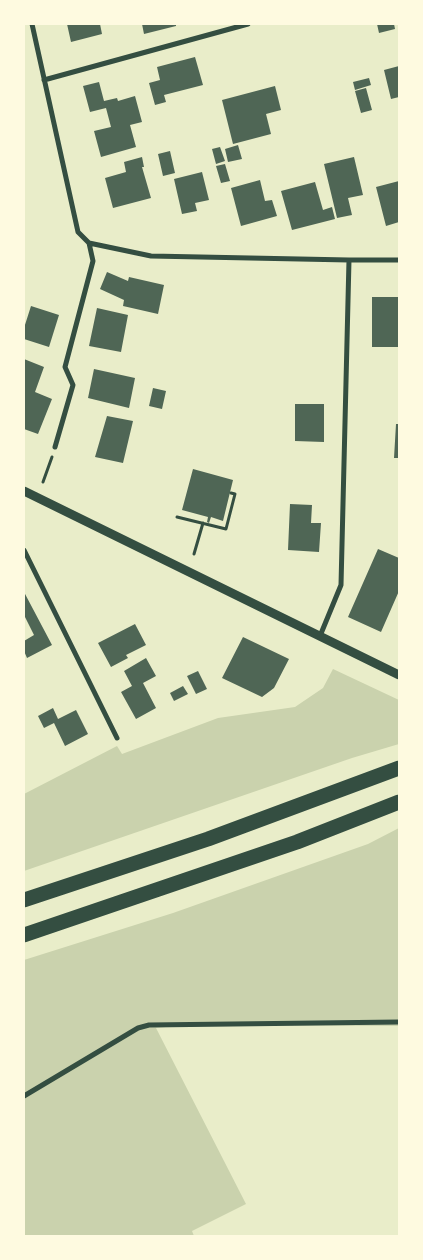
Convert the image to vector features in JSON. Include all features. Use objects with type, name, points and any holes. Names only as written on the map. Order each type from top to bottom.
[{"type":"highway","points":[[24,900],[208,838],[399,768]]},
{"type":"highway","points":[[24,935],[297,842],[399,802]]},
{"type":"street","points":[[32,24],[78,232],[90,243],[151,256],[399,260]]},
{"type":"street","points":[[44,80],[248,24]]},
{"type":"street","points":[[55,447],[73,385],[66,367],[93,261],[90,243]]},
{"type":"street","points":[[320,636],[341,585],[349,260]]},
{"type":"street","points":[[24,491],[399,675]]},
{"type":"street","points":[[24,550],[117,738]]},
{"type":"street","points":[[24,1096],[138,1028],[149,1025],[399,1022]]},
{"type":"path","points":[[43,482],[55,447]]},
{"type":"path","points":[[177,517],[226,529],[235,494],[231,493]]},
{"type":"path","points":[[194,554],[203,523]]},
{"type":"green space","points":[[333,669],[399,700],[399,744],[352,758],[24,871],[24,794],[117,746],[122,754],[218,718],[295,707],[323,688]]},
{"type":"green space","points":[[399,828],[399,1026],[185,1025],[156,1028],[246,1204],[192,1231],[194,1236],[24,1236],[24,960],[173,913],[368,844]]},
{"type":"building","points":[[67,24],[100,24],[102,34],[71,42]]},
{"type":"building","points":[[142,24],[176,24],[176,26],[144,34]]},
{"type":"building","points":[[377,24],[394,24],[395,29],[379,33]]},
{"type":"building","points":[[195,57],[203,85],[164,95],[166,102],[155,105],[149,83],[160,80],[157,67]]},
{"type":"building","points":[[399,66],[399,97],[391,99],[384,70]]},
{"type":"building","points":[[369,78],[371,85],[355,90],[353,82]]},
{"type":"building","points":[[99,82],[104,101],[117,98],[118,101],[135,96],[142,122],[130,125],[136,147],[101,157],[94,131],[111,127],[106,108],[90,112],[83,86]]},
{"type":"building","points":[[275,86],[281,110],[266,114],[271,134],[233,144],[222,100]]},
{"type":"building","points":[[366,88],[372,110],[361,113],[355,91]]},
{"type":"building","points":[[238,145],[242,159],[228,162],[225,149]]},
{"type":"building","points":[[220,147],[225,161],[216,164],[212,149]]},
{"type":"building","points":[[170,151],[175,173],[163,176],[158,154]]},
{"type":"building","points":[[142,157],[144,167],[142,167],[151,198],[113,208],[105,178],[126,172],[124,162]]},
{"type":"building","points":[[354,157],[363,195],[348,198],[352,215],[337,218],[324,164]]},
{"type":"building","points":[[225,164],[230,181],[221,183],[216,166]]},
{"type":"building","points":[[202,172],[209,200],[195,203],[197,211],[182,214],[174,179]]},
{"type":"building","points":[[260,180],[265,201],[272,200],[277,216],[241,226],[231,188]]},
{"type":"building","points":[[399,181],[399,222],[386,226],[376,187]]},
{"type":"building","points":[[315,182],[323,210],[332,207],[335,219],[292,230],[281,191]]},
{"type":"building","points":[[107,272],[128,281],[129,277],[164,285],[158,314],[123,306],[124,300],[100,289]]},
{"type":"building","points":[[372,297],[399,297],[399,347],[372,347]]},
{"type":"building","points":[[31,306],[59,315],[49,347],[24,339],[24,328]]},
{"type":"building","points":[[97,308],[128,315],[121,352],[89,346]]},
{"type":"building","points":[[24,359],[44,367],[35,392],[52,399],[38,434],[24,429]]},
{"type":"building","points":[[94,369],[135,378],[129,408],[88,398]]},
{"type":"building","points":[[153,388],[166,391],[162,409],[149,406]]},
{"type":"building","points":[[295,404],[324,404],[324,442],[295,441]]},
{"type":"building","points":[[107,416],[133,421],[123,463],[95,457]]},
{"type":"building","points":[[396,424],[399,424],[399,458],[394,458]]},
{"type":"building","points":[[193,469],[233,480],[223,521],[211,517],[209,523],[207,522],[208,517],[182,510]]},
{"type":"building","points":[[290,504],[312,505],[311,523],[321,523],[319,552],[288,550]]},
{"type":"building","points":[[378,549],[399,558],[399,591],[381,632],[348,617]]},
{"type":"building","points":[[24,592],[52,645],[27,658],[24,651],[24,641],[34,635],[24,615]]},
{"type":"building","points":[[135,624],[146,645],[126,655],[128,658],[111,667],[98,643]]},
{"type":"building","points":[[243,637],[289,659],[274,688],[262,697],[222,678]]},
{"type":"building","points":[[146,658],[156,676],[143,683],[156,708],[136,719],[121,692],[132,686],[124,671]]},
{"type":"building","points":[[198,671],[207,689],[196,694],[187,676]]},
{"type":"building","points":[[183,686],[188,694],[174,701],[170,693]]},
{"type":"building","points":[[53,708],[58,719],[76,710],[88,734],[65,746],[54,723],[44,728],[38,716]]}]
